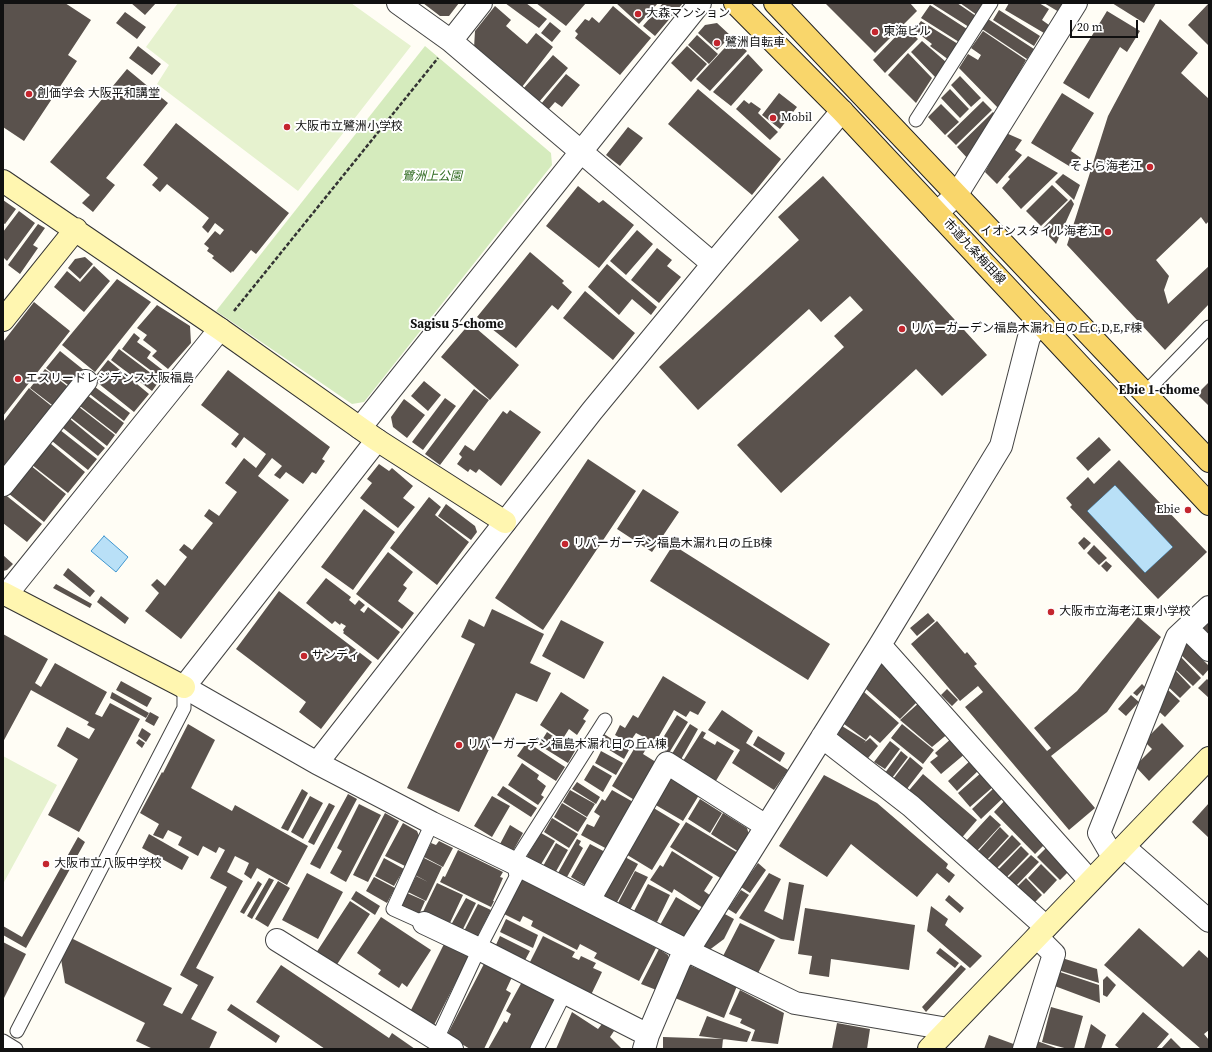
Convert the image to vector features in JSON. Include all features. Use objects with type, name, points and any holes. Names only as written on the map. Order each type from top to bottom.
[{"type":"main road","name":"市道九条梅田線","points":[[735,3],[842,111],[1209,504]]},
{"type":"main road","points":[[775,3],[1209,461]]},
{"type":"street","points":[[398,3],[451,42],[713,264]]},
{"type":"street","points":[[451,42],[481,3]]},
{"type":"street","points":[[184,687],[369,434],[582,152],[700,3]]},
{"type":"street","points":[[937,213],[957,194],[1076,3]]},
{"type":"street","points":[[317,763],[592,411],[842,111]]},
{"type":"street","points":[[3,181],[76,229],[369,434],[505,522]]},
{"type":"street","points":[[3,320],[76,229]]},
{"type":"street","points":[[424,923],[565,993],[646,1042],[680,960],[688,952],[822,738],[1001,446],[1028,337],[1040,323]]},
{"type":"street","points":[[220,329],[5,594],[184,687],[317,763],[432,823],[589,900],[688,952],[795,1003],[948,1029]]},
{"type":"street","points":[[3,485],[86,381]]},
{"type":"street","points":[[1209,607],[1177,637],[1099,833],[1119,852],[1209,921]]},
{"type":"street","points":[[1187,628],[1209,650]]},
{"type":"street","points":[[880,645],[1090,881]]},
{"type":"street","points":[[822,738],[911,806],[1041,932],[1054,954],[1024,1049]]},
{"type":"street","points":[[929,1049],[1209,758]]},
{"type":"street","points":[[589,900],[667,763],[766,826]]},
{"type":"street","points":[[277,940],[444,1044]]},
{"type":"lane","points":[[916,120],[991,3]]},
{"type":"lane","points":[[1145,393],[1209,327]]},
{"type":"lane","points":[[17,1031],[184,708],[184,687]]},
{"type":"lane","points":[[444,1044],[479,949],[516,877],[514,863],[605,720]]},
{"type":"lane","points":[[424,923],[393,909],[432,823]]},
{"type":"lane","points":[[537,1049],[565,993]]},
{"type":"lane","points":[[3,1041],[16,1049]]},
{"type":"path","points":[[220,329],[451,42]]},
{"type":"green space","name":"大阪市立鷺洲小学校","points":[[178,3],[351,3],[411,46],[298,191],[157,84],[169,65],[146,47]]},
{"type":"green space","name":"鷺洲上公園","points":[[425,46],[551,153],[552,165],[364,402],[352,404],[216,311]]},
{"type":"green space","points":[[3,756],[57,785],[3,884]]},
{"type":"water","points":[[1115,485],[1173,547],[1145,573],[1087,511]]},
{"type":"water","points":[[104,536],[128,557],[116,572],[91,551]]},
{"type":"building","name":"創価学会 大阪平和講堂","points":[[3,3],[65,3],[91,20],[68,55],[77,61],[24,141],[3,127]]},
{"type":"building","points":[[131,3],[156,3],[145,15]]},
{"type":"building","points":[[423,3],[459,3],[449,16],[440,16]]},
{"type":"building","points":[[505,3],[526,3],[547,19],[539,28]]},
{"type":"building","points":[[536,3],[586,3],[566,26]]},
{"type":"building","name":"大森マンション","points":[[616,3],[658,3],[639,24]]},
{"type":"building","points":[[663,3],[683,3],[655,36],[643,26]]},
{"type":"building","name":"東海ビル","points":[[825,3],[910,3],[917,11],[875,53]]},
{"type":"building","points":[[931,3],[957,3],[976,16],[969,27]]},
{"type":"building","points":[[960,3],[985,3],[977,15]]},
{"type":"building","points":[[1009,3],[1039,3],[1049,9],[1042,20],[1049,25],[1044,33],[1005,10]]},
{"type":"building","points":[[1044,3],[1064,3],[1059,12]]},
{"type":"building","points":[[1112,3],[1156,3],[1144,23]]},
{"type":"building","points":[[1209,3],[1209,46],[1188,25]]},
{"type":"building","points":[[930,5],[967,29],[959,42],[921,18]]},
{"type":"building","points":[[495,6],[511,20],[506,26],[527,44],[536,33],[553,47],[522,87],[474,48],[475,31]]},
{"type":"building","points":[[613,6],[651,38],[620,75],[575,38],[578,34],[575,31],[585,19],[589,21],[592,17],[599,23]]},
{"type":"building","points":[[999,10],[1040,36],[1034,46],[993,20]]},
{"type":"building","points":[[1107,11],[1140,31],[1127,52],[1120,47],[1089,99],[1063,83]]},
{"type":"building","points":[[125,12],[146,27],[137,39],[116,23]]},
{"type":"building","points":[[988,19],[1034,49],[1027,59],[982,29]]},
{"type":"building","name":"そよら海老江","points":[[1160,19],[1198,53],[1181,73],[1209,99],[1209,221],[1206,224],[1201,217],[1156,260],[1169,276],[1164,290],[1168,304],[1209,266],[1209,304],[1165,350],[1067,245],[1108,116]]},
{"type":"building","points":[[921,21],[958,44],[949,60],[930,46],[932,44],[914,30]]},
{"type":"building","points":[[550,22],[561,31],[552,42],[541,33]]},
{"type":"building","name":"鷺洲自転車","points":[[717,23],[731,36],[717,50],[698,33],[705,25]]},
{"type":"building","points":[[905,27],[918,39],[885,73],[873,60]]},
{"type":"building","points":[[983,31],[1026,60],[999,109],[959,68],[968,54],[978,60],[981,55],[971,48]]},
{"type":"building","points":[[697,35],[718,54],[709,64],[688,45]]},
{"type":"building","points":[[733,39],[747,51],[710,91],[696,79]]},
{"type":"building","points":[[922,41],[946,62],[936,78],[911,52]]},
{"type":"building","points":[[138,46],[161,64],[152,75],[129,58]]},
{"type":"building","points":[[687,46],[707,64],[691,82],[671,63]]},
{"type":"building","points":[[908,53],[932,78],[916,103],[888,75]]},
{"type":"building","points":[[748,54],[763,70],[731,106],[713,92]]},
{"type":"building","points":[[553,55],[568,68],[539,102],[523,89]]},
{"type":"building","points":[[127,69],[168,103],[106,178],[115,185],[93,212],[82,203],[90,195],[50,162]]},
{"type":"building","points":[[566,74],[580,85],[562,107],[555,102],[548,110],[541,104]]},
{"type":"building","points":[[960,76],[981,98],[971,107],[951,85]]},
{"type":"building","points":[[698,89],[781,159],[752,195],[668,124]]},
{"type":"building","points":[[950,89],[969,109],[960,118],[941,98]]},
{"type":"building","points":[[779,93],[797,107],[780,129],[762,115]]},
{"type":"building","points":[[1062,93],[1094,113],[1071,151],[1081,158],[1074,169],[1031,143]]},
{"type":"building","points":[[744,100],[749,104],[751,102],[761,109],[758,113],[778,132],[770,140],[736,109]]},
{"type":"building","points":[[983,101],[992,110],[956,145],[947,136]]},
{"type":"building","points":[[941,104],[959,122],[945,135],[928,117]]},
{"type":"building","points":[[993,112],[996,115],[969,160],[957,147]]},
{"type":"building","points":[[176,123],[289,213],[256,254],[251,250],[231,273],[212,258],[214,256],[207,251],[209,248],[204,244],[215,231],[220,235],[224,230],[215,223],[208,233],[202,227],[209,218],[167,184],[160,192],[152,185],[158,178],[143,165]]},
{"type":"building","points":[[628,127],[643,138],[620,166],[606,155]]},
{"type":"building","points":[[1006,133],[1022,140],[1015,150],[1022,155],[997,184],[985,172]]},
{"type":"building","points":[[1028,156],[1058,173],[1021,209],[1002,188],[1010,179],[1008,177]]},
{"type":"building","points":[[1063,174],[1080,185],[1074,200],[1055,182]]},
{"type":"building","name":"リバーガーデン福島木漏れ日の丘C,D,E,F棟","points":[[823,176],[987,355],[942,396],[916,369],[781,493],[737,445],[844,347],[834,336],[863,310],[850,296],[821,322],[809,309],[698,410],[659,367],[799,240],[778,217]]},
{"type":"building","points":[[1052,185],[1068,200],[1041,226],[1026,211]]},
{"type":"building","points":[[578,186],[599,203],[603,200],[634,225],[599,268],[546,226]]},
{"type":"building","points":[[1071,199],[1074,204],[1056,244],[1042,229]]},
{"type":"building","points":[[3,200],[16,209],[5,224],[3,223]]},
{"type":"building","points":[[19,211],[35,223],[7,261],[3,257],[3,232]]},
{"type":"building","points":[[38,224],[45,228],[33,245],[38,248],[20,274],[8,265]]},
{"type":"building","points":[[637,230],[653,244],[626,275],[610,261]]},
{"type":"building","points":[[657,248],[672,260],[667,266],[681,277],[659,303],[631,280]]},
{"type":"building","points":[[530,252],[564,281],[562,283],[572,292],[558,310],[552,305],[516,348],[477,317]]},
{"type":"building","points":[[85,257],[93,264],[80,279],[68,268],[75,259]]},
{"type":"building","points":[[607,264],[657,307],[651,315],[632,299],[619,315],[588,287]]},
{"type":"building","points":[[94,266],[110,281],[84,312],[54,287],[67,271],[80,282]]},
{"type":"building","points":[[117,279],[151,302],[95,372],[62,345]]},
{"type":"building","points":[[585,291],[635,333],[613,360],[563,318]]},
{"type":"building","name":"エスリードレジデンス大阪福島","points":[[34,302],[70,331],[3,416],[3,342]]},
{"type":"building","points":[[157,305],[190,326],[191,343],[168,369],[152,356],[157,351],[143,340],[147,335],[137,328]]},
{"type":"building","points":[[470,323],[519,365],[490,400],[441,357]]},
{"type":"building","points":[[134,333],[140,338],[137,342],[151,352],[147,358],[165,372],[161,378],[122,349]]},
{"type":"building","points":[[119,349],[160,380],[152,391],[111,360]]},
{"type":"building","points":[[60,351],[85,371],[72,388],[46,368]]},
{"type":"building","points":[[108,360],[149,394],[134,412],[93,379]]},
{"type":"building","points":[[45,369],[71,389],[56,408],[30,388]]},
{"type":"building","points":[[228,370],[330,447],[322,459],[325,461],[316,474],[312,472],[303,484],[286,472],[280,479],[274,475],[282,466],[272,458],[258,476],[289,500],[181,639],[145,611],[159,593],[151,585],[157,579],[165,586],[187,557],[179,550],[184,544],[192,550],[213,523],[204,516],[209,509],[219,516],[237,492],[225,483],[244,458],[256,468],[266,454],[244,437],[236,448],[231,444],[239,434],[201,405]]},
{"type":"building","points":[[424,381],[441,395],[428,411],[411,396]]},
{"type":"building","points":[[1209,382],[1209,406],[1197,394]]},
{"type":"building","points":[[91,384],[130,413],[124,421],[86,391]]},
{"type":"building","points":[[29,388],[54,408],[3,473],[3,422]]},
{"type":"building","points":[[474,389],[489,400],[440,465],[425,454]]},
{"type":"building","points":[[83,392],[124,423],[116,434],[76,403]]},
{"type":"building","points":[[445,398],[456,406],[423,450],[412,442]]},
{"type":"building","points":[[404,399],[425,415],[407,438],[393,427],[391,417]]},
{"type":"building","points":[[74,403],[115,435],[107,446],[66,414]]},
{"type":"building","points":[[510,410],[541,432],[501,486],[479,469],[476,473],[470,469],[468,472],[457,464],[462,457],[459,454],[465,445],[474,451],[503,411],[507,414]]},
{"type":"building","points":[[64,414],[105,448],[98,456],[63,428],[65,425],[59,420]]},
{"type":"building","points":[[55,426],[97,459],[88,470],[47,437]]},
{"type":"building","points":[[1099,437],[1111,450],[1088,471],[1076,458]]},
{"type":"building","points":[[45,439],[85,472],[68,493],[27,461]]},
{"type":"building","name":"リバーガーデン福島木漏れ日の丘B棟","points":[[588,459],[636,491],[543,630],[495,598]]},
{"type":"building","points":[[1119,460],[1207,552],[1158,599],[1070,507],[1072,505],[1066,498],[1088,477],[1094,484]],"holes":[[[1115,485],[1173,547],[1145,573],[1087,511]]]},
{"type":"building","points":[[25,461],[66,494],[44,522],[3,489]]},
{"type":"building","points":[[379,464],[389,471],[392,468],[413,486],[403,498],[415,507],[398,528],[360,498],[372,483],[367,479]]},
{"type":"building","points":[[643,489],[679,512],[652,552],[617,529]]},
{"type":"building","points":[[3,493],[42,524],[27,542],[3,523]]},
{"type":"building","points":[[429,497],[441,507],[435,515],[469,542],[437,585],[390,548]]},
{"type":"building","points":[[446,504],[475,526],[477,532],[471,540],[438,516]]},
{"type":"building","points":[[364,509],[395,532],[353,590],[321,567]]},
{"type":"building","points":[[1084,537],[1091,543],[1084,550],[1078,543]]},
{"type":"building","points":[[673,545],[830,644],[808,680],[650,581]]},
{"type":"building","points":[[1094,545],[1107,558],[1099,565],[1087,553]]},
{"type":"building","points":[[388,552],[413,572],[403,585],[407,588],[398,601],[414,613],[402,629],[356,594]]},
{"type":"building","points":[[3,555],[13,564],[7,570],[3,571]]},
{"type":"building","points":[[1106,561],[1112,566],[1107,572],[1101,566]]},
{"type":"building","points":[[68,568],[95,591],[90,597],[63,575]]},
{"type":"building","points":[[326,578],[351,597],[349,600],[355,605],[359,600],[365,605],[360,610],[364,613],[368,607],[400,632],[378,660],[343,633],[346,626],[341,623],[340,625],[335,621],[332,624],[306,603]]},
{"type":"building","points":[[56,584],[92,604],[90,608],[53,588]]},
{"type":"building","name":"サンディ","points":[[279,591],[372,662],[321,729],[299,712],[306,702],[236,649]]},
{"type":"building","points":[[101,596],[129,618],[125,624],[97,602]]},
{"type":"building","name":"リバーガーデン福島木漏れ日の丘A棟","points":[[492,609],[544,634],[530,663],[551,673],[537,702],[516,693],[459,812],[407,788],[475,644],[461,637],[469,619],[484,627]]},
{"type":"building","points":[[928,613],[935,621],[917,636],[910,628]]},
{"type":"building","points":[[1138,617],[1161,637],[1107,712],[1051,756],[1095,808],[1069,830],[965,707],[983,692],[978,686],[960,701],[911,644],[937,621],[965,654],[967,652],[977,664],[974,666],[1047,751],[1051,748],[1034,728],[1077,691]]},
{"type":"building","points":[[1209,618],[1209,639],[1201,626]]},
{"type":"building","points":[[561,620],[604,642],[584,679],[542,656]]},
{"type":"building","points":[[3,634],[48,659],[35,683],[41,687],[55,663],[107,692],[95,714],[102,717],[110,703],[140,719],[79,832],[48,815],[78,759],[57,746],[67,727],[89,739],[95,729],[87,725],[89,722],[31,690],[3,742]]},
{"type":"building","points":[[1186,643],[1209,666],[1209,669],[1203,676],[1178,652]]},
{"type":"building","points":[[1181,657],[1201,678],[1193,686],[1172,666]]},
{"type":"building","points":[[886,664],[917,702],[900,719],[866,689],[881,665]]},
{"type":"building","points":[[1175,670],[1191,687],[1180,698],[1163,682]]},
{"type":"building","points":[[663,676],[706,702],[698,715],[690,711],[686,717],[674,710],[655,743],[636,733],[629,743],[615,735],[620,725],[625,728],[633,715],[638,718]]},
{"type":"building","points":[[1207,679],[1209,681],[1209,698],[1198,688]]},
{"type":"building","points":[[121,681],[152,698],[147,707],[116,690]]},
{"type":"building","points":[[1142,684],[1145,687],[1137,696],[1133,693]]},
{"type":"building","points":[[1166,688],[1180,701],[1165,717],[1154,707]]},
{"type":"building","points":[[947,689],[958,700],[952,706],[941,695]]},
{"type":"building","points":[[112,692],[149,713],[146,718],[110,698]]},
{"type":"building","points":[[561,692],[589,710],[583,719],[586,721],[577,735],[569,729],[562,740],[540,725]]},
{"type":"building","points":[[864,692],[899,723],[880,743],[870,735],[866,740],[844,724]]},
{"type":"building","points":[[1131,695],[1139,702],[1126,716],[1118,709]]},
{"type":"building","points":[[922,700],[950,732],[932,747],[900,720]]},
{"type":"building","points":[[722,710],[753,731],[746,743],[788,770],[774,790],[732,763],[740,750],[708,730]]},
{"type":"building","points":[[150,712],[159,717],[154,726],[145,721]]},
{"type":"building","points":[[677,715],[688,722],[669,753],[658,746]]},
{"type":"building","points":[[1162,723],[1184,746],[1149,781],[1135,766],[1152,749],[1144,741]]},
{"type":"building","points":[[188,724],[215,740],[191,788],[232,811],[235,805],[308,846],[287,885],[257,868],[251,879],[244,874],[249,863],[235,856],[227,872],[243,881],[196,968],[214,977],[191,1019],[217,1032],[209,1049],[153,1049],[136,1041],[145,1023],[65,983],[61,959],[71,938],[172,988],[163,1005],[182,1014],[198,985],[180,975],[227,887],[210,878],[225,850],[219,847],[216,853],[203,846],[198,856],[178,845],[182,837],[168,830],[163,839],[153,835],[159,824],[140,813],[162,772],[163,773]]},
{"type":"building","points":[[690,724],[698,729],[679,763],[670,757]]},
{"type":"building","points":[[902,724],[934,750],[923,764],[891,738]]},
{"type":"building","points":[[842,726],[866,741],[864,743],[870,738],[878,746],[864,763],[842,747],[838,734]]},
{"type":"building","points":[[142,728],[151,734],[146,742],[138,736]]},
{"type":"building","points":[[702,731],[706,733],[703,738],[715,745],[717,741],[734,751],[714,784],[681,764]]},
{"type":"building","points":[[547,732],[575,751],[568,763],[539,745]]},
{"type":"building","points":[[604,734],[629,750],[624,759],[598,743]]},
{"type":"building","points":[[758,736],[785,753],[780,762],[753,745]]},
{"type":"building","points":[[953,737],[966,753],[941,774],[930,762],[938,756],[935,753]]},
{"type":"building","points":[[139,739],[145,743],[142,748],[136,743]]},
{"type":"building","points":[[890,741],[900,749],[885,769],[874,762]]},
{"type":"building","points":[[527,742],[565,767],[556,781],[517,756]]},
{"type":"building","points":[[637,744],[646,749],[643,754],[659,764],[636,801],[612,786]]},
{"type":"building","points":[[601,751],[623,763],[616,775],[595,763]]},
{"type":"building","points":[[901,751],[908,757],[889,782],[882,777]]},
{"type":"building","points":[[910,757],[923,768],[903,794],[890,783]]},
{"type":"building","points":[[971,760],[979,770],[957,791],[948,781]]},
{"type":"building","points":[[522,763],[539,775],[537,779],[546,786],[541,795],[544,797],[538,805],[508,785]]},
{"type":"building","points":[[593,765],[612,776],[603,792],[584,780]]},
{"type":"building","points":[[982,772],[994,786],[970,807],[958,793]]},
{"type":"building","points":[[923,774],[977,820],[959,841],[905,795]]},
{"type":"building","points":[[824,775],[877,803],[948,864],[946,868],[955,875],[949,883],[937,873],[917,897],[851,844],[827,877],[779,846]]},
{"type":"building","points":[[675,779],[699,795],[683,821],[654,804],[669,780]]},
{"type":"building","points":[[577,782],[600,797],[596,804],[572,789]]},
{"type":"building","points":[[503,786],[537,808],[531,817],[497,795]]},
{"type":"building","points":[[994,788],[1003,798],[981,819],[972,809]]},
{"type":"building","points":[[302,789],[308,793],[288,831],[281,828]]},
{"type":"building","points":[[570,790],[595,804],[587,817],[563,802]]},
{"type":"building","points":[[612,790],[635,803],[609,850],[581,835],[587,824],[594,827],[600,816],[594,812],[602,799],[605,801]]},
{"type":"building","points":[[348,794],[357,799],[320,869],[310,864]]},
{"type":"building","points":[[310,796],[323,803],[303,839],[291,832]]},
{"type":"building","points":[[492,796],[510,806],[492,837],[474,826]]},
{"type":"building","points":[[1007,798],[1045,844],[1035,854],[994,812]]},
{"type":"building","points":[[700,799],[722,813],[710,833],[688,819]]},
{"type":"building","points":[[329,803],[335,806],[314,845],[308,842]]},
{"type":"building","points":[[562,803],[587,818],[578,832],[554,817]]},
{"type":"building","points":[[1209,803],[1209,838],[1192,822]]},
{"type":"building","points":[[359,804],[381,815],[346,882],[330,873],[342,851],[337,848]]},
{"type":"building","points":[[652,807],[680,824],[652,870],[624,853]]},
{"type":"building","points":[[385,813],[399,821],[368,882],[353,875]]},
{"type":"building","points":[[723,813],[747,828],[749,835],[739,852],[711,834]]},
{"type":"building","points":[[990,815],[1001,825],[976,852],[965,842]]},
{"type":"building","points":[[552,818],[578,834],[569,848],[544,832]]},
{"type":"building","points":[[686,822],[738,853],[722,879],[670,847]]},
{"type":"building","points":[[403,823],[417,831],[420,838],[405,866],[385,856]]},
{"type":"building","points":[[510,825],[523,833],[513,851],[500,844]]},
{"type":"building","points":[[1000,827],[1009,836],[985,862],[976,854]]},
{"type":"building","points":[[541,833],[555,841],[540,866],[527,856]]},
{"type":"building","points":[[149,834],[189,857],[182,870],[142,848]]},
{"type":"building","points":[[1012,835],[1021,844],[994,871],[986,863]]},
{"type":"building","points":[[78,837],[85,842],[26,948],[3,935],[3,926],[22,937]]},
{"type":"building","points":[[577,839],[581,841],[579,845],[583,848],[567,877],[558,873]]},
{"type":"building","points":[[439,841],[453,848],[443,867],[424,857],[431,843],[436,845]]},
{"type":"building","points":[[556,843],[568,850],[554,875],[542,868]]},
{"type":"building","points":[[590,844],[607,853],[588,887],[571,877]]},
{"type":"building","points":[[1021,846],[1029,854],[1004,880],[996,872]]},
{"type":"building","points":[[1047,847],[1069,871],[1060,880],[1037,857]]},
{"type":"building","points":[[458,850],[503,872],[500,877],[503,878],[491,907],[440,882],[443,876],[445,877]]},
{"type":"building","points":[[672,851],[713,877],[704,891],[711,896],[703,908],[674,889],[672,893],[650,880],[660,865],[663,867]]},
{"type":"building","points":[[1031,855],[1039,862],[1013,889],[1005,881]]},
{"type":"building","points":[[623,856],[638,864],[616,904],[604,897],[603,893]]},
{"type":"building","points":[[384,858],[404,869],[394,886],[375,876]]},
{"type":"building","points":[[424,858],[442,867],[426,901],[408,892],[416,876],[428,882],[415,875]]},
{"type":"building","points":[[758,863],[766,870],[750,893],[741,887]]},
{"type":"building","points":[[1041,864],[1057,880],[1044,894],[1028,878]]},
{"type":"building","points":[[635,871],[648,877],[630,910],[618,903]]},
{"type":"building","points":[[307,873],[343,892],[318,939],[282,920]]},
{"type":"building","points":[[769,873],[781,879],[764,911],[783,920],[789,882],[804,885],[794,941],[781,939],[739,918]]},
{"type":"building","points":[[374,877],[395,888],[387,903],[366,891]]},
{"type":"building","points":[[269,878],[274,880],[252,919],[247,916]]},
{"type":"building","points":[[523,878],[656,948],[639,981],[594,958],[597,953],[580,944],[577,950],[531,926],[533,921],[523,916],[520,922],[504,914]]},
{"type":"building","points":[[1026,878],[1042,895],[1031,906],[1014,890]]},
{"type":"building","points":[[258,881],[262,884],[244,914],[240,912]]},
{"type":"building","points":[[278,881],[290,888],[268,927],[255,919]]},
{"type":"building","points":[[437,883],[463,895],[449,925],[422,914]]},
{"type":"building","points":[[648,884],[670,895],[657,922],[634,911]]},
{"type":"building","points":[[741,890],[749,895],[736,914],[728,909]]},
{"type":"building","points":[[356,891],[380,906],[375,915],[351,899]]},
{"type":"building","points":[[407,893],[425,901],[418,917],[400,908]]},
{"type":"building","points":[[949,895],[964,908],[960,913],[945,900]]},
{"type":"building","points":[[676,897],[700,911],[684,939],[660,925]]},
{"type":"building","points":[[466,898],[476,903],[462,931],[451,925]]},
{"type":"building","points":[[350,901],[370,914],[336,966],[316,953]]},
{"type":"building","points":[[478,904],[491,910],[476,939],[463,933]]},
{"type":"building","points":[[931,906],[948,919],[945,925],[982,956],[970,968],[927,931]]},
{"type":"building","points":[[805,908],[915,925],[909,970],[831,959],[829,977],[809,974],[812,956],[798,954]]},
{"type":"building","points":[[723,913],[734,919],[724,939],[708,951],[702,948]]},
{"type":"building","points":[[381,917],[431,950],[407,987],[402,983],[399,988],[378,974],[381,970],[357,953]]},
{"type":"building","points":[[506,919],[538,935],[533,948],[500,932]]},
{"type":"building","points":[[740,923],[775,940],[757,975],[722,958]]},
{"type":"building","points":[[1139,928],[1183,967],[1199,950],[1209,959],[1209,1030],[1204,1034],[1209,1040],[1208,1049],[1201,1049],[1104,965]]},
{"type":"building","points":[[500,936],[530,951],[523,964],[495,947]]},
{"type":"building","points":[[543,936],[575,952],[572,957],[579,960],[581,956],[596,963],[593,968],[602,972],[590,997],[528,966]]},
{"type":"building","points":[[3,942],[26,954],[3,1000]]},
{"type":"building","points":[[445,942],[470,954],[434,1025],[410,1012]]},
{"type":"building","points":[[940,948],[959,963],[955,968],[936,953]]},
{"type":"building","points":[[659,949],[668,955],[670,964],[659,991],[641,984]]},
{"type":"building","points":[[1062,958],[1097,969],[1099,983],[1058,970]]},
{"type":"building","points":[[486,960],[513,975],[506,990],[511,993],[484,1049],[470,1049],[447,1035]]},
{"type":"building","points":[[281,965],[389,1038],[392,1033],[415,1049],[325,1049],[256,1002]]},
{"type":"building","points":[[689,965],[737,986],[724,1018],[675,998]]},
{"type":"building","points":[[961,965],[966,969],[926,1012],[922,1007]]},
{"type":"building","points":[[1057,971],[1099,985],[1100,1003],[1052,985]]},
{"type":"building","points":[[1107,976],[1116,985],[1107,997],[1103,995],[1103,980]]},
{"type":"building","points":[[523,980],[557,999],[530,1049],[488,1049],[504,1021],[507,1023],[511,1014],[506,1011]]},
{"type":"building","points":[[740,990],[784,1013],[778,1044],[751,1041],[755,1030],[740,1023],[742,1019],[729,1014]]},
{"type":"building","points":[[231,1004],[280,1036],[276,1043],[227,1010]]},
{"type":"building","points":[[1051,1007],[1083,1016],[1074,1049],[1068,1049],[1042,1042]]},
{"type":"building","points":[[572,1012],[598,1029],[602,1024],[614,1031],[610,1037],[622,1049],[556,1049]]},
{"type":"building","points":[[1143,1012],[1169,1034],[1156,1049],[1120,1049],[1115,1045]]},
{"type":"building","points":[[707,1016],[751,1032],[747,1042],[699,1036]]},
{"type":"building","points":[[837,1023],[870,1029],[867,1049],[832,1049]]},
{"type":"building","points":[[1091,1024],[1106,1035],[1101,1049],[1084,1049]]},
{"type":"building","points":[[989,1035],[1019,1046],[1018,1049],[984,1049]]},
{"type":"building","points":[[663,1037],[723,1039],[722,1049],[663,1049]]},
{"type":"building","points":[[1171,1038],[1182,1049],[1161,1049]]},
{"type":"building","points":[[1037,1041],[1059,1049],[1034,1049]]},
{"type":"place","name":"大森マンション","points":[[638,14]]},
{"type":"place","name":"東海ビル","points":[[875,32]]},
{"type":"place","name":"鷺洲自転車","points":[[717,43]]},
{"type":"place","name":"創価学会 大阪平和講堂","points":[[29,94]]},
{"type":"place","name":"Mobil","points":[[773,118]]},
{"type":"place","name":"大阪市立鷺洲小学校","points":[[287,127]]},
{"type":"place","name":"そよら海老江","points":[[1150,167]]},
{"type":"place","name":"イオンスタイル海老江","points":[[1108,232]]},
{"type":"place","name":"リバーガーデン福島木漏れ日の丘C,D,E,F棟","points":[[902,329]]},
{"type":"place","name":"エスリードレジデンス大阪福島","points":[[18,379]]},
{"type":"place","name":"Ebie","points":[[1188,510]]},
{"type":"place","name":"リバーガーデン福島木漏れ日の丘B棟","points":[[565,544]]},
{"type":"place","name":"大阪市立海老江東小学校","points":[[1051,612]]},
{"type":"place","name":"サンディ","points":[[304,656]]},
{"type":"place","name":"リバーガーデン福島木漏れ日の丘A棟","points":[[459,745]]},
{"type":"place","name":"大阪市立八阪中学校","points":[[46,864]]},
{"type":"district","name":"Sagisu 5-chome","points":[[457,325]]},
{"type":"district","name":"Ebie 1-chome","points":[[1159,391]]}]
